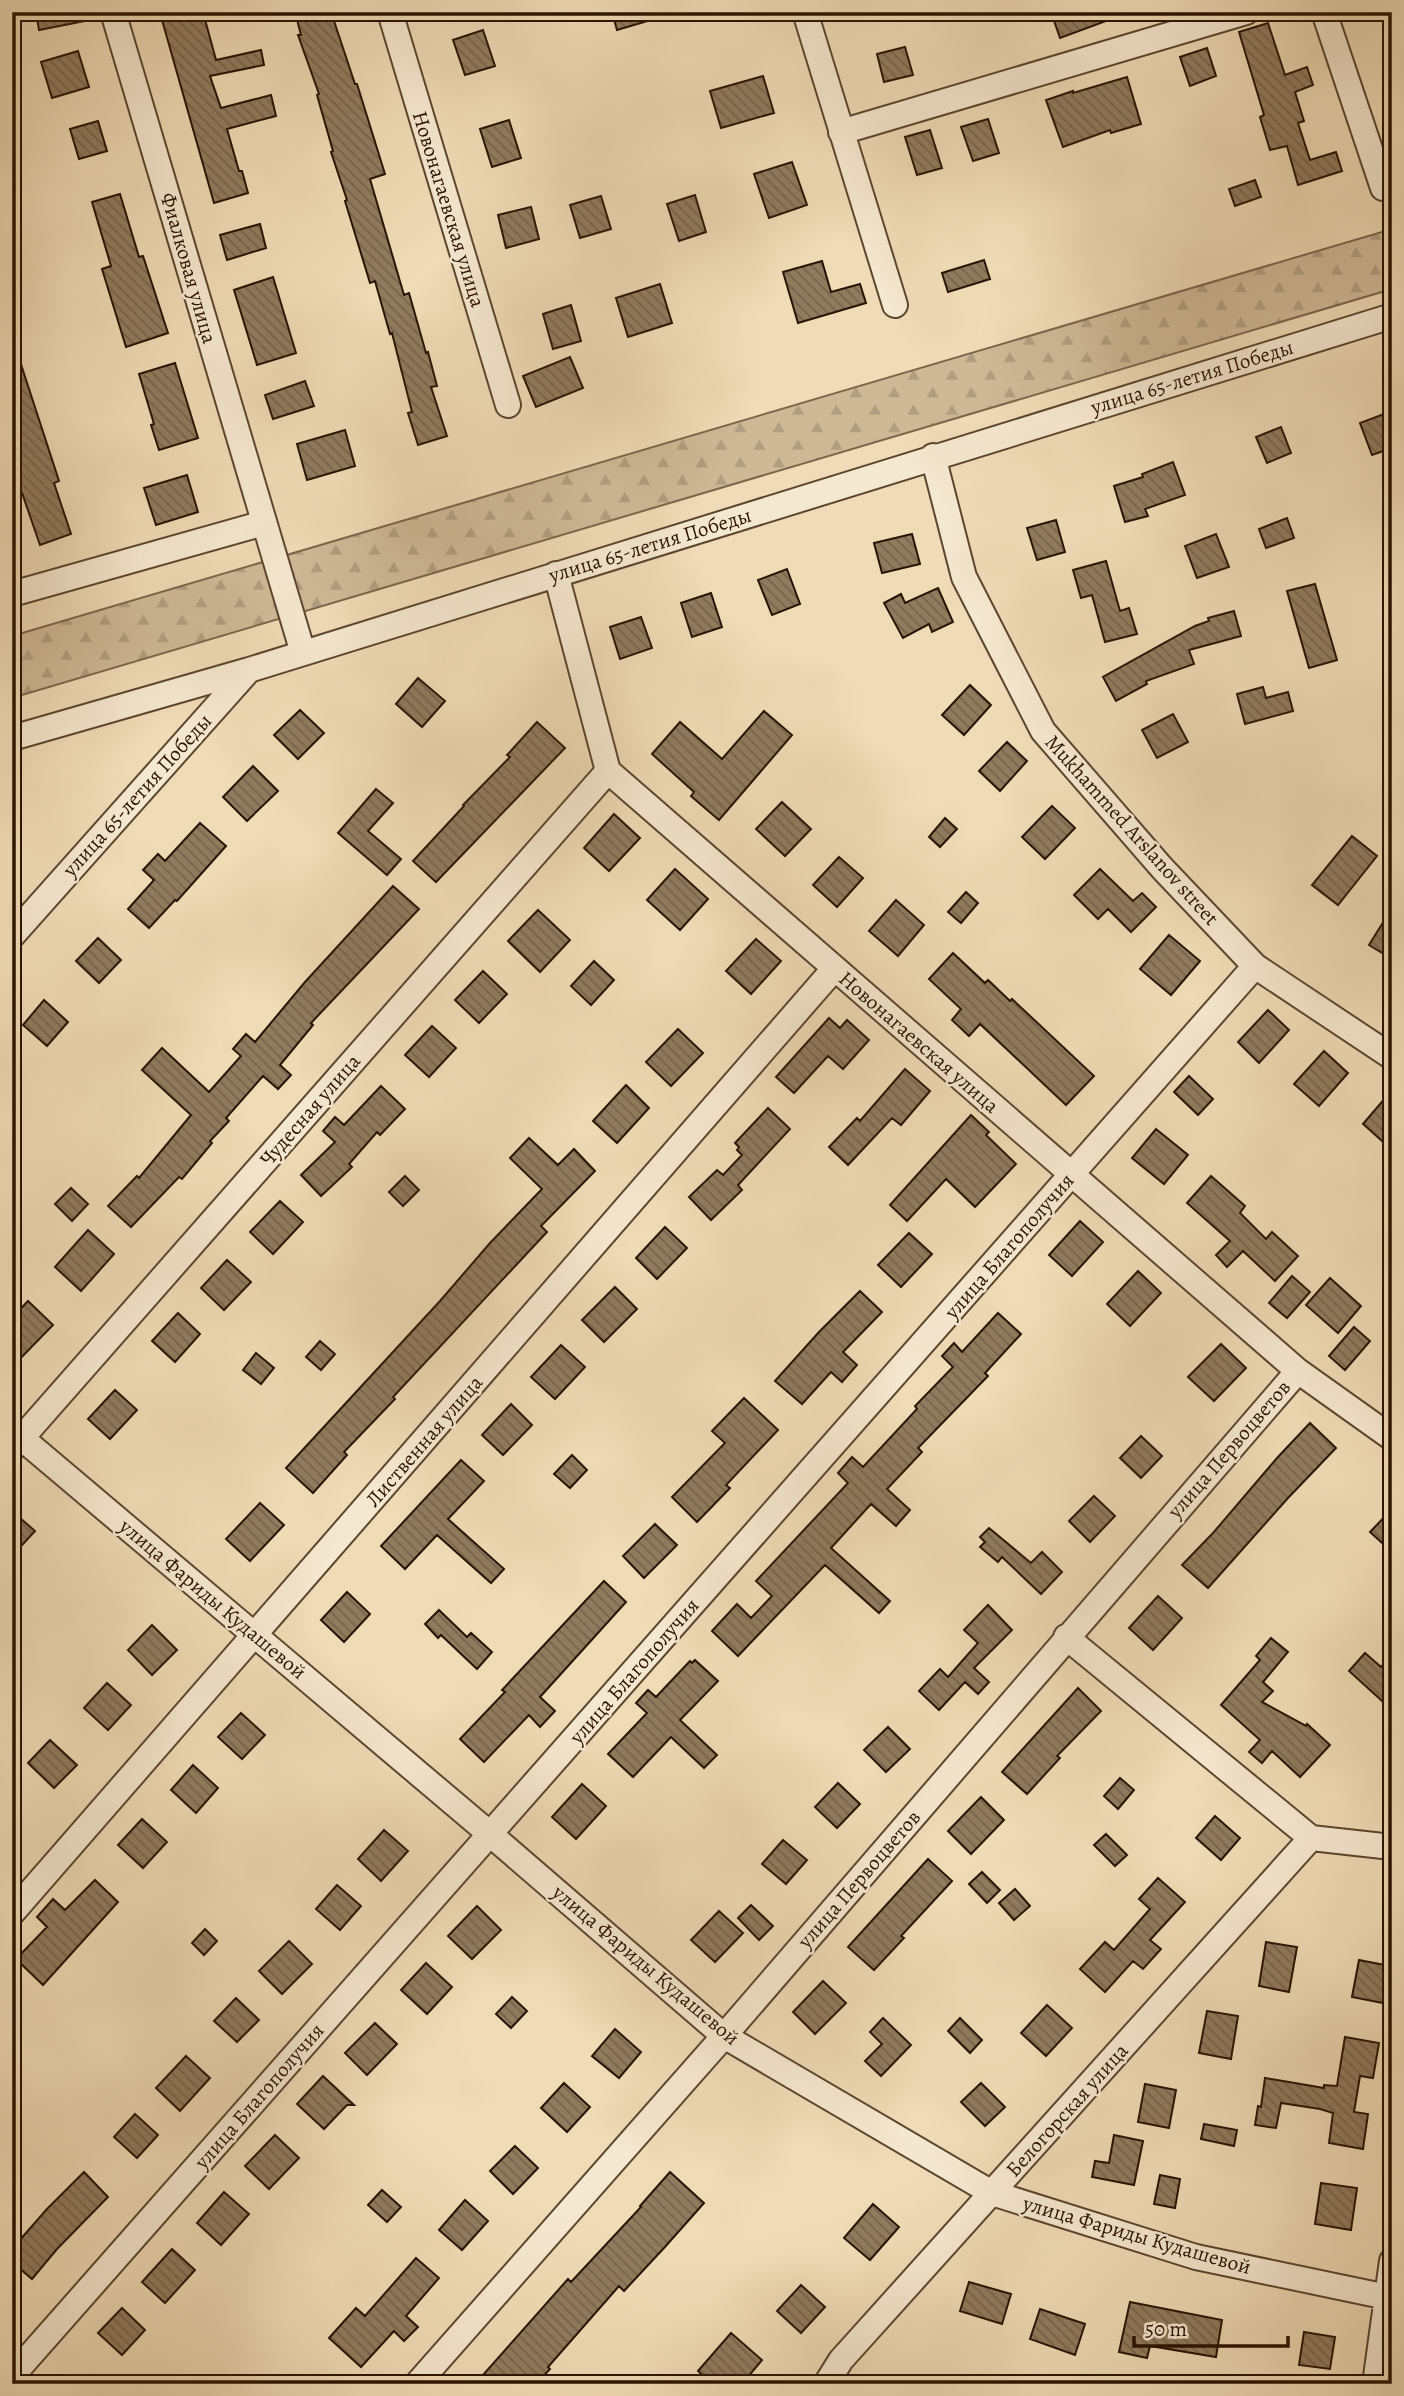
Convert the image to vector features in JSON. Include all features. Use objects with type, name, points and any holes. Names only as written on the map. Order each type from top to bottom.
[{"type":"street","name":"Фиалковая улица","points":[[113,12],[303,653]]},
{"type":"street","name":"Новонагаевская улица","points":[[390,12],[508,405]]},
{"type":"street","points":[[805,12],[895,305]]},
{"type":"street","points":[[841,132],[1246,12]]},
{"type":"street","points":[[1324,12],[1383,188]]},
{"type":"street","name":"улица 65-летия Победы","points":[[12,936],[249,670],[1392,316]]},
{"type":"street","name":"Mukhammed Arslanov street","points":[[933,456],[964,577],[1043,730],[1162,868],[1255,966],[1392,1057]]},
{"type":"street","points":[[12,594],[264,523]]},
{"type":"street","points":[[556,574],[608,771]]},
{"type":"street","points":[[12,738],[249,670]]},
{"type":"street","name":"Новонагаевская улица","points":[[608,771],[1298,1371],[1392,1438]]},
{"type":"street","name":"Чудесная улица","points":[[15,1439],[608,771]]},
{"type":"street","name":"улица Благополучия","points":[[12,2376],[1255,966]]},
{"type":"street","name":"Лиственная улица","points":[[12,1913],[256,1636],[834,969]]},
{"type":"street","name":"улица Первоцветов","points":[[417,2384],[724,2036],[1298,1371]]},
{"type":"street","name":"улица Фариды Кудашевой","points":[[15,1439],[256,1636],[491,1834],[724,2036],[992,2193],[1196,2257],[1389,2298]]},
{"type":"street","points":[[1066,1637],[1311,1838],[1392,1847]]},
{"type":"street","name":"Белогорская улица","points":[[827,2384],[841,2360],[1311,1838]]},
{"type":"street","points":[[1375,2384],[1392,2261]]},
{"type":"green space","points":[[1392,229],[1392,289],[12,698],[12,636]]},
{"type":"building","points":[[36,12],[89,12],[90,20],[39,30]]},
{"type":"building","points":[[191,12],[203,12],[216,60],[261,50],[264,65],[210,76],[221,108],[271,95],[276,116],[227,129],[248,193],[214,203],[162,20]]},
{"type":"building","points":[[295,12],[331,12],[357,84],[385,174],[370,179],[404,295],[409,293],[426,353],[428,352],[437,386],[431,387],[447,436],[418,445],[408,413],[412,412],[392,333],[390,334],[375,281],[370,283],[345,201],[347,200],[331,152],[333,151],[317,95],[319,94],[298,35],[301,35]]},
{"type":"building","points":[[612,12],[660,12],[661,17],[617,30]]},
{"type":"building","points":[[1051,12],[1124,12],[1125,14],[1060,38]]},
{"type":"building","points":[[1268,23],[1285,75],[1307,67],[1313,85],[1295,92],[1304,121],[1298,123],[1310,160],[1336,152],[1342,171],[1298,185],[1287,146],[1270,150],[1260,117],[1264,115],[1239,32]]},
{"type":"building","points":[[483,30],[495,66],[465,75],[453,40]]},
{"type":"building","points":[[905,47],[913,75],[884,82],[877,54]]},
{"type":"building","points":[[1207,48],[1216,76],[1190,86],[1180,57]]},
{"type":"building","points":[[78,51],[89,87],[52,98],[41,62]]},
{"type":"building","points":[[763,76],[774,113],[721,128],[710,91]]},
{"type":"building","points":[[1127,77],[1141,124],[1111,133],[1110,130],[1063,147],[1046,100]]},
{"type":"building","points":[[988,119],[999,153],[973,161],[961,127]]},
{"type":"building","points":[[509,120],[521,158],[492,167],[480,129]]},
{"type":"building","points":[[98,121],[107,151],[79,159],[70,129]]},
{"type":"building","points":[[930,130],[942,168],[917,175],[905,137]]},
{"type":"building","points":[[792,162],[807,205],[769,218],[754,174]]},
{"type":"building","points":[[1255,180],[1261,197],[1235,206],[1229,189]]},
{"type":"building","points":[[120,194],[139,257],[143,256],[168,333],[126,347],[102,269],[111,266],[92,202]]},
{"type":"building","points":[[695,195],[706,232],[679,241],[667,204]]},
{"type":"building","points":[[601,196],[611,229],[580,238],[570,205]]},
{"type":"building","points":[[531,207],[539,239],[506,248],[498,215]]},
{"type":"building","points":[[260,224],[266,248],[227,260],[220,235]]},
{"type":"building","points":[[984,260],[990,279],[948,292],[942,273]]},
{"type":"building","points":[[822,261],[831,292],[860,284],[866,303],[798,323],[783,272]]},
{"type":"building","points":[[273,277],[296,353],[257,365],[234,290]]},
{"type":"building","points":[[660,284],[672,323],[628,337],[616,298]]},
{"type":"building","points":[[571,305],[581,341],[553,349],[543,314]]},
{"type":"building","points":[[16,349],[59,481],[54,483],[71,534],[40,545],[22,493],[17,494],[12,477],[12,350]]},
{"type":"building","points":[[570,357],[583,388],[536,407],[523,376]]},
{"type":"building","points":[[175,363],[198,438],[159,450],[139,374]]},
{"type":"building","points":[[305,381],[314,406],[273,419],[265,395]]},
{"type":"building","points":[[1392,411],[1392,448],[1372,455],[1360,423]]},
{"type":"building","points":[[1281,427],[1291,453],[1267,463],[1256,437]]},
{"type":"building","points":[[345,430],[355,466],[307,480],[297,444]]},
{"type":"building","points":[[1173,462],[1185,495],[1145,509],[1148,516],[1125,522],[1114,486],[1143,477],[1142,474]]},
{"type":"building","points":[[187,475],[198,512],[156,525],[144,488]]},
{"type":"building","points":[[1287,518],[1294,538],[1266,548],[1259,529]]},
{"type":"building","points":[[1056,520],[1065,552],[1037,560],[1027,528]]},
{"type":"building","points":[[912,534],[920,564],[882,573],[874,543]]},
{"type":"building","points":[[1216,534],[1229,567],[1197,578],[1185,546]]},
{"type":"building","points":[[1106,561],[1120,611],[1129,608],[1137,634],[1105,642],[1092,595],[1081,598],[1073,570]]},
{"type":"building","points":[[787,569],[800,604],[772,615],[758,580]]},
{"type":"building","points":[[1315,584],[1337,660],[1309,668],[1287,591]]},
{"type":"building","points":[[938,588],[953,622],[932,632],[929,624],[903,638],[884,603],[901,594],[905,603]]},
{"type":"building","points":[[711,593],[722,627],[692,637],[681,603]]},
{"type":"building","points":[[1234,611],[1241,636],[1189,650],[1194,664],[1146,681],[1147,684],[1116,701],[1103,677],[1195,626],[1209,621],[1208,618]]},
{"type":"building","points":[[641,617],[652,648],[620,659],[610,627]]},
{"type":"building","points":[[418,678],[445,701],[422,727],[396,704]]},
{"type":"building","points":[[970,685],[991,705],[964,735],[942,715]]},
{"type":"building","points":[[1263,687],[1266,698],[1288,692],[1293,711],[1245,724],[1237,694]]},
{"type":"building","points":[[300,710],[324,733],[298,759],[274,735]]},
{"type":"building","points":[[764,711],[792,735],[719,820],[691,796],[694,792],[652,754],[680,722],[722,759]]},
{"type":"building","points":[[1173,714],[1188,742],[1157,758],[1142,730]]},
{"type":"building","points":[[537,722],[565,748],[436,882],[413,861],[510,757],[507,755]]},
{"type":"building","points":[[1007,742],[1027,761],[1000,791],[979,771]]},
{"type":"building","points":[[253,766],[278,791],[247,821],[223,797]]},
{"type":"building","points":[[376,789],[393,803],[368,831],[401,859],[387,875],[338,833]]},
{"type":"building","points":[[782,802],[811,829],[785,856],[756,829]]},
{"type":"building","points":[[1052,806],[1075,828],[1045,859],[1022,837]]},
{"type":"building","points":[[614,814],[640,838],[609,871],[584,848]]},
{"type":"building","points":[[945,818],[957,829],[940,847],[929,837]]},
{"type":"building","points":[[200,823],[226,846],[149,928],[128,909],[154,880],[143,870],[158,854],[165,861]]},
{"type":"building","points":[[1352,836],[1377,856],[1338,905],[1312,885]]},
{"type":"building","points":[[839,857],[863,878],[837,907],[813,885]]},
{"type":"building","points":[[675,869],[708,899],[680,930],[647,900]]},
{"type":"building","points":[[1100,869],[1133,901],[1142,893],[1156,907],[1131,932],[1108,909],[1098,919],[1074,895]]},
{"type":"building","points":[[393,886],[419,909],[311,1023],[313,1025],[280,1065],[291,1075],[278,1089],[263,1076],[226,1118],[229,1121],[210,1141],[212,1143],[182,1179],[179,1177],[131,1227],[108,1206],[137,1176],[139,1178],[191,1115],[142,1070],[162,1048],[209,1092],[241,1056],[233,1049],[246,1034],[255,1042],[305,982]]},
{"type":"building","points":[[966,892],[978,903],[961,923],[948,912]]},
{"type":"building","points":[[896,900],[924,925],[898,956],[869,931]]},
{"type":"building","points":[[1392,908],[1392,959],[1369,945]]},
{"type":"building","points":[[538,910],[570,940],[540,972],[508,941]]},
{"type":"building","points":[[1169,935],[1200,961],[1171,995],[1140,969]]},
{"type":"building","points":[[98,938],[121,960],[99,983],[76,961]]},
{"type":"building","points":[[756,939],[781,961],[751,994],[726,971]]},
{"type":"building","points":[[953,953],[985,983],[988,980],[1010,1001],[1012,999],[1094,1076],[1066,1105],[980,1024],[969,1036],[952,1020],[961,1009],[929,979]]},
{"type":"building","points":[[594,961],[614,980],[591,1005],[571,986]]},
{"type":"building","points":[[483,971],[507,994],[479,1023],[455,1000]]},
{"type":"building","points":[[44,1000],[68,1022],[47,1046],[23,1025]]},
{"type":"building","points":[[1268,1010],[1289,1030],[1259,1063],[1238,1042]]},
{"type":"building","points":[[829,1018],[840,1028],[847,1020],[869,1040],[843,1069],[828,1056],[794,1093],[776,1077]]},
{"type":"building","points":[[432,1026],[456,1048],[429,1077],[405,1055]]},
{"type":"building","points":[[678,1029],[703,1053],[671,1086],[646,1062]]},
{"type":"building","points":[[1324,1051],[1348,1073],[1319,1106],[1294,1084]]},
{"type":"building","points":[[905,1069],[930,1091],[901,1125],[892,1118],[848,1165],[829,1147],[857,1118],[860,1121]]},
{"type":"building","points":[[1189,1076],[1213,1099],[1198,1115],[1174,1092]]},
{"type":"building","points":[[626,1085],[649,1108],[617,1143],[593,1121]]},
{"type":"building","points":[[381,1086],[405,1109],[380,1135],[377,1132],[349,1164],[352,1167],[321,1196],[301,1175],[335,1142],[323,1131],[335,1117],[344,1125]]},
{"type":"building","points":[[1392,1090],[1392,1150],[1363,1124]]},
{"type":"building","points":[[768,1108],[790,1129],[738,1185],[742,1190],[711,1220],[689,1197],[717,1170],[723,1175],[742,1155],[735,1143]]},
{"type":"building","points":[[971,1115],[989,1132],[986,1135],[1016,1164],[975,1207],[946,1179],[907,1221],[890,1205]]},
{"type":"building","points":[[1156,1129],[1188,1155],[1164,1184],[1132,1158]]},
{"type":"building","points":[[529,1138],[558,1165],[574,1149],[595,1171],[541,1226],[547,1232],[393,1397],[395,1399],[344,1452],[347,1455],[313,1493],[286,1468],[542,1189],[510,1158]]},
{"type":"building","points":[[405,1176],[419,1190],[403,1206],[389,1192]]},
{"type":"building","points":[[1211,1176],[1245,1206],[1240,1213],[1266,1239],[1272,1232],[1298,1256],[1275,1281],[1243,1251],[1227,1267],[1216,1255],[1230,1241],[1187,1203]]},
{"type":"building","points":[[71,1188],[88,1204],[72,1221],[55,1204]]},
{"type":"building","points":[[280,1201],[303,1222],[273,1254],[250,1232]]},
{"type":"building","points":[[1080,1221],[1103,1242],[1072,1276],[1049,1255]]},
{"type":"building","points":[[665,1227],[687,1248],[657,1279],[636,1258]]},
{"type":"building","points":[[88,1230],[114,1254],[81,1291],[55,1267]]},
{"type":"building","points":[[909,1233],[932,1254],[901,1287],[878,1265]]},
{"type":"building","points":[[227,1260],[251,1282],[224,1310],[201,1288]]},
{"type":"building","points":[[1138,1271],[1161,1293],[1130,1326],[1107,1304]]},
{"type":"building","points":[[1292,1276],[1310,1292],[1287,1318],[1269,1303]]},
{"type":"building","points":[[1330,1278],[1361,1306],[1338,1333],[1306,1305]]},
{"type":"building","points":[[615,1287],[637,1309],[604,1342],[582,1320]]},
{"type":"building","points":[[860,1291],[882,1312],[843,1352],[857,1365],[842,1382],[831,1372],[802,1404],[775,1381]]},
{"type":"building","points":[[28,1301],[53,1325],[12,1367],[12,1318]]},
{"type":"building","points":[[178,1313],[200,1334],[175,1362],[152,1341]]},
{"type":"building","points":[[998,1313],[1021,1334],[985,1373],[988,1376],[918,1448],[922,1452],[887,1489],[910,1510],[896,1526],[871,1504],[831,1548],[890,1601],[879,1613],[825,1565],[738,1656],[712,1631],[737,1604],[751,1618],[772,1596],[756,1581],[848,1483],[838,1473],[852,1457],[863,1467],[917,1409],[915,1406],[953,1367],[942,1356],[954,1343],[962,1352]]},
{"type":"building","points":[[1354,1327],[1370,1341],[1345,1370],[1329,1356]]},
{"type":"building","points":[[320,1341],[335,1354],[321,1370],[306,1357]]},
{"type":"building","points":[[1221,1344],[1246,1368],[1214,1401],[1188,1377]]},
{"type":"building","points":[[561,1345],[585,1367],[555,1399],[531,1377]]},
{"type":"building","points":[[256,1353],[274,1368],[261,1384],[243,1370]]},
{"type":"building","points":[[115,1390],[137,1410],[110,1439],[88,1419]]},
{"type":"building","points":[[744,1398],[778,1430],[726,1485],[730,1488],[697,1522],[672,1497],[725,1443],[712,1431]]},
{"type":"building","points":[[511,1404],[532,1425],[503,1455],[482,1435]]},
{"type":"building","points":[[1310,1423],[1336,1448],[1208,1588],[1182,1565]]},
{"type":"building","points":[[1141,1436],[1162,1456],[1141,1478],[1120,1458]]},
{"type":"building","points":[[572,1455],[587,1470],[570,1488],[554,1474]]},
{"type":"building","points":[[461,1460],[484,1481],[448,1519],[504,1569],[491,1583],[437,1535],[405,1569],[381,1546]]},
{"type":"building","points":[[1094,1496],[1115,1516],[1090,1542],[1069,1521]]},
{"type":"building","points":[[260,1503],[284,1525],[250,1561],[226,1539]]},
{"type":"building","points":[[1392,1509],[1392,1552],[1370,1532]]},
{"type":"building","points":[[12,1511],[35,1531],[12,1556]]},
{"type":"building","points":[[655,1524],[677,1545],[644,1578],[623,1556]]},
{"type":"building","points":[[989,1528],[1031,1563],[1042,1552],[1062,1572],[1041,1594],[1002,1557],[998,1562],[980,1547],[985,1542],[980,1537]]},
{"type":"building","points":[[604,1581],[626,1602],[540,1697],[555,1711],[540,1727],[529,1715],[484,1762],[460,1739]]},
{"type":"building","points":[[347,1592],[370,1614],[344,1642],[321,1620]]},
{"type":"building","points":[[1158,1596],[1182,1618],[1153,1650],[1129,1628]]},
{"type":"building","points":[[988,1605],[1012,1630],[974,1668],[989,1682],[978,1694],[965,1682],[939,1710],[919,1691],[940,1669],[948,1677],[978,1643],[964,1630]]},
{"type":"building","points":[[439,1610],[467,1637],[471,1633],[492,1652],[477,1669],[441,1635],[438,1638],[425,1624]]},
{"type":"building","points":[[152,1625],[177,1650],[152,1675],[128,1650]]},
{"type":"building","points":[[1271,1638],[1288,1652],[1263,1682],[1273,1691],[1262,1702],[1306,1726],[1307,1724],[1330,1745],[1300,1777],[1272,1751],[1262,1763],[1249,1752],[1260,1740],[1221,1705],[1260,1660],[1256,1656]]},
{"type":"building","points":[[1365,1653],[1381,1667],[1392,1655],[1392,1710],[1349,1671]]},
{"type":"building","points":[[695,1660],[718,1681],[680,1720],[717,1755],[704,1768],[671,1737],[633,1777],[608,1754],[647,1713],[636,1703],[648,1690],[656,1697],[690,1661],[692,1663]]},
{"type":"building","points":[[107,1683],[131,1705],[108,1730],[84,1708]]},
{"type":"building","points":[[1078,1688],[1101,1711],[1057,1756],[1060,1758],[1027,1794],[1002,1772]]},
{"type":"building","points":[[241,1713],[265,1735],[242,1759],[218,1737]]},
{"type":"building","points":[[888,1727],[910,1749],[886,1772],[864,1750]]},
{"type":"building","points":[[50,1740],[77,1765],[54,1788],[28,1763]]},
{"type":"building","points":[[193,1765],[218,1788],[196,1813],[171,1790]]},
{"type":"building","points":[[1120,1778],[1134,1790],[1118,1809],[1104,1796]]},
{"type":"building","points":[[838,1783],[860,1804],[837,1828],[815,1807]]},
{"type":"building","points":[[582,1784],[606,1806],[576,1839],[552,1817]]},
{"type":"building","points":[[981,1797],[1004,1820],[971,1854],[948,1831]]},
{"type":"building","points":[[1215,1816],[1240,1838],[1221,1860],[1196,1838]]},
{"type":"building","points":[[142,1819],[167,1842],[143,1868],[118,1845]]},
{"type":"building","points":[[384,1830],[408,1851],[381,1881],[358,1859]]},
{"type":"building","points":[[1106,1834],[1127,1855],[1115,1866],[1094,1845]]},
{"type":"building","points":[[783,1840],[807,1860],[786,1884],[762,1864]]},
{"type":"building","points":[[928,1859],[952,1881],[901,1936],[904,1938],[874,1970],[848,1947]]},
{"type":"building","points":[[982,1872],[1000,1890],[987,1903],[969,1884]]},
{"type":"building","points":[[1158,1878],[1185,1902],[1150,1940],[1161,1949],[1143,1969],[1133,1961],[1105,1992],[1080,1969],[1105,1942],[1114,1950],[1150,1909],[1139,1899]]},
{"type":"building","points":[[95,1880],[118,1902],[43,1985],[16,1959],[47,1927],[37,1917],[53,1899],[65,1910]]},
{"type":"building","points":[[337,1885],[361,1906],[340,1930],[316,1909]]},
{"type":"building","points":[[1015,1889],[1030,1906],[1014,1920],[999,1903]]},
{"type":"building","points":[[751,1905],[773,1926],[759,1940],[738,1918]]},
{"type":"building","points":[[477,1906],[501,1930],[472,1959],[448,1936]]},
{"type":"building","points":[[719,1911],[743,1933],[715,1962],[691,1940]]},
{"type":"building","points":[[205,1929],[217,1941],[204,1955],[192,1943]]},
{"type":"building","points":[[289,1941],[312,1964],[282,1994],[259,1971]]},
{"type":"building","points":[[1266,1942],[1297,1947],[1289,1992],[1259,1986]]},
{"type":"building","points":[[1359,1960],[1390,1966],[1383,2003],[1352,1997]]},
{"type":"building","points":[[426,1963],[452,1987],[427,2014],[401,1990]]},
{"type":"building","points":[[823,1981],[846,2003],[815,2034],[793,2012]]},
{"type":"building","points":[[512,1997],[527,2011],[511,2028],[496,2014]]},
{"type":"building","points":[[236,1998],[259,2020],[237,2042],[214,2021]]},
{"type":"building","points":[[1047,2005],[1072,2028],[1046,2056],[1021,2033]]},
{"type":"building","points":[[1207,2011],[1238,2016],[1231,2059],[1199,2053]]},
{"type":"building","points":[[883,2018],[911,2045],[881,2076],[865,2061],[882,2044],[870,2032]]},
{"type":"building","points":[[960,2018],[982,2040],[970,2053],[948,2031]]},
{"type":"building","points":[[375,2023],[397,2044],[367,2075],[345,2053]]},
{"type":"building","points":[[615,2029],[641,2052],[619,2078],[592,2056]]},
{"type":"building","points":[[1345,2037],[1379,2043],[1373,2078],[1360,2076],[1354,2112],[1368,2114],[1363,2149],[1329,2143],[1333,2113],[1320,2109],[1281,2103],[1276,2128],[1255,2125],[1258,2106],[1261,2107],[1265,2078],[1324,2088],[1324,2085],[1337,2086]]},
{"type":"building","points":[[186,2056],[210,2078],[180,2111],[156,2088]]},
{"type":"building","points":[[323,2076],[354,2105],[347,2105],[324,2129],[297,2104]]},
{"type":"building","points":[[564,2083],[590,2107],[567,2132],[541,2108]]},
{"type":"building","points":[[981,2083],[1005,2107],[985,2126],[961,2102]]},
{"type":"building","points":[[1145,2084],[1176,2090],[1169,2128],[1138,2122]]},
{"type":"building","points":[[135,2114],[158,2135],[137,2158],[114,2137]]},
{"type":"building","points":[[1204,2124],[1237,2130],[1234,2146],[1201,2139]]},
{"type":"building","points":[[275,2135],[299,2158],[269,2189],[245,2166]]},
{"type":"building","points":[[1114,2135],[1143,2141],[1134,2185],[1092,2177],[1095,2161],[1109,2163]]},
{"type":"building","points":[[515,2146],[538,2168],[513,2194],[490,2171]]},
{"type":"building","points":[[84,2172],[108,2197],[32,2279],[12,2262],[12,2249]]},
{"type":"building","points":[[670,2172],[704,2203],[664,2248],[624,2291],[619,2286],[536,2384],[475,2384],[568,2279],[571,2282]]},
{"type":"building","points":[[1160,2175],[1180,2179],[1175,2208],[1154,2204]]},
{"type":"building","points":[[1321,2183],[1357,2188],[1351,2230],[1315,2224]]},
{"type":"building","points":[[382,2190],[401,2207],[387,2222],[368,2205]]},
{"type":"building","points":[[224,2192],[249,2214],[221,2245],[197,2223]]},
{"type":"building","points":[[465,2200],[488,2221],[462,2250],[439,2230]]},
{"type":"building","points":[[873,2204],[899,2227],[870,2260],[844,2238]]},
{"type":"building","points":[[172,2249],[195,2270],[165,2303],[142,2282]]},
{"type":"building","points":[[416,2258],[439,2278],[406,2316],[418,2327],[404,2341],[394,2331],[361,2367],[329,2338],[356,2308],[365,2316]]},
{"type":"building","points":[[969,2282],[1011,2294],[1002,2324],[960,2311]]},
{"type":"building","points":[[801,2285],[825,2307],[801,2333],[777,2311]]},
{"type":"building","points":[[1130,2302],[1222,2320],[1216,2357],[1150,2346],[1147,2358],[1119,2352]]},
{"type":"building","points":[[122,2308],[145,2330],[122,2355],[98,2333]]},
{"type":"building","points":[[1040,2309],[1085,2324],[1075,2355],[1030,2339]]},
{"type":"building","points":[[1304,2332],[1335,2337],[1330,2369],[1299,2365]]},
{"type":"building","points":[[731,2333],[762,2360],[742,2384],[712,2384],[698,2371]]}]
